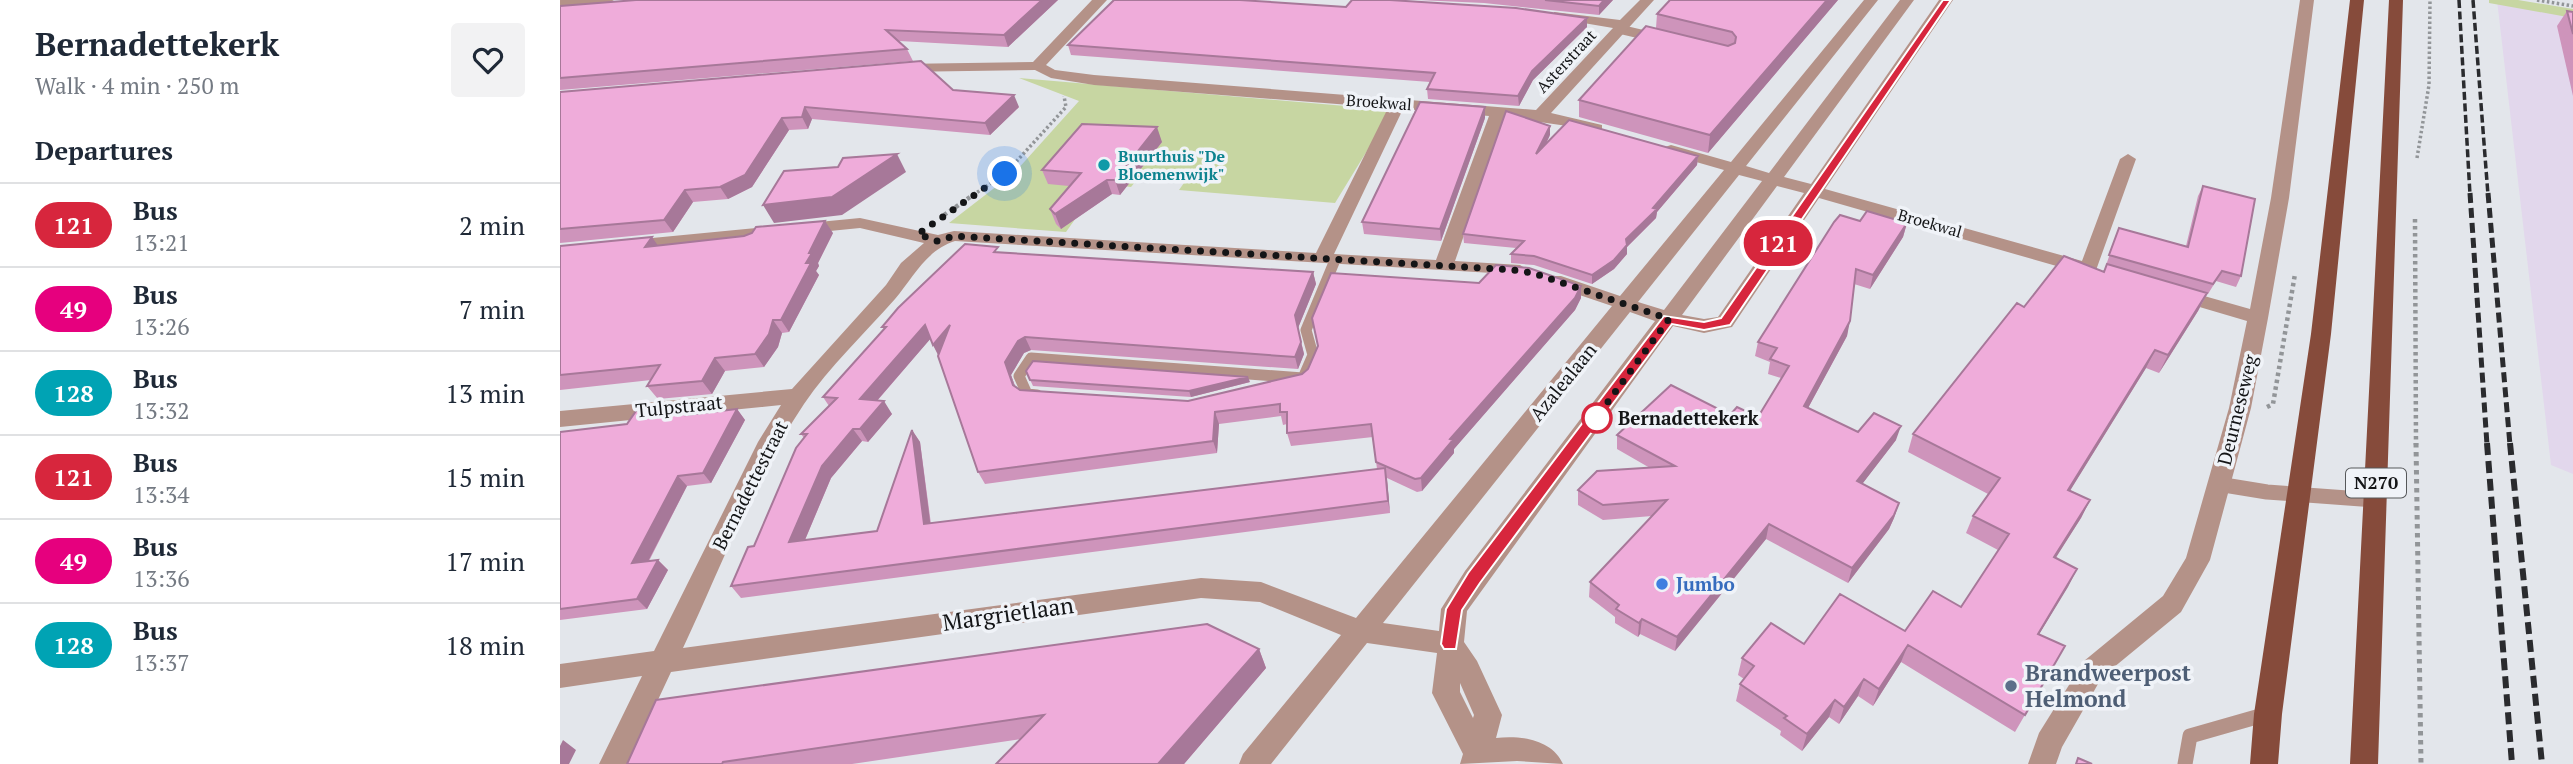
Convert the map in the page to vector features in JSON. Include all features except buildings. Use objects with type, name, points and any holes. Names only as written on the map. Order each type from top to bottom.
[{"type":"main road","points":[[2264,764],[2267,714],[2321,334],[2357,0]]},
{"type":"main road","name":"N270","points":[[2364,764],[2396,0]]},
{"type":"street","points":[[560,4],[607,0]]},
{"type":"street","points":[[1038,66],[1042,58],[1100,0]]},
{"type":"street","name":"Asterstraat","points":[[1540,114],[1647,0]]},
{"type":"street","name":"Azalealaan","points":[[1253,764],[1871,0]]},
{"type":"street","points":[[601,247],[860,223],[927,237],[954,236],[1444,265],[1533,273],[1669,319],[1704,326],[1725,322],[1946,0]]},
{"type":"street","name":"Deurneseweg","points":[[2042,764],[2049,741],[2093,669],[2172,604],[2198,559],[2240,408],[2258,318],[2280,198],[2307,0]]},
{"type":"street","points":[[1549,764],[1520,748],[1476,758],[1446,693],[1454,609],[1474,578],[1775,180],[1903,1]]},
{"type":"street","points":[[1539,13],[1621,27]]},
{"type":"street","name":"Broekwal","points":[[886,69],[927,66],[1038,66],[1051,74],[1094,80],[1540,114],[1618,135]]},
{"type":"street","points":[[1329,259],[1398,104]]},
{"type":"street","points":[[1444,265],[1499,111]]},
{"type":"street","name":"Broekwal","points":[[1657,146],[2094,270],[2128,159]]},
{"type":"street","name":"Bernadettestraat","points":[[613,764],[769,442],[798,396],[894,289],[927,237]]},
{"type":"street","points":[[2153,288],[2258,318]]},
{"type":"street","name":"Tulpstraat","points":[[560,419],[798,396]]},
{"type":"street","name":"Margrietlaan","points":[[560,676],[1201,588],[1261,592],[1361,631],[1450,644]]},
{"type":"lane","points":[[1621,27],[1668,41]]},
{"type":"lane","points":[[1303,378],[1313,355],[1306,330],[1329,259]]},
{"type":"lane","points":[[1055,396],[1027,394],[1019,376],[1031,358],[1303,378]]},
{"type":"lane","points":[[1254,390],[1303,378]]},
{"type":"lane","points":[[2218,484],[2267,492],[2375,500]]},
{"type":"lane","points":[[2185,764],[2190,736],[2267,714]]},
{"type":"path","points":[[2416,165],[2430,85],[2430,0]]},
{"type":"path","points":[[2537,0],[2573,6]]},
{"type":"path","points":[[927,237],[1005,174],[1066,107],[1067,100],[1062,94]]},
{"type":"path","points":[[2415,206],[2414,355],[2421,764]]},
{"type":"shaded area","points":[[2497,0],[2573,12],[2573,474],[2551,465]]},
{"type":"green space","points":[[2489,0],[2518,0],[2573,9],[2573,18],[2489,3]]},
{"type":"green space","points":[[1019,78],[1392,110],[1335,203],[1179,190],[1186,180],[1140,176],[1131,187],[1108,189],[1092,198],[1066,232],[949,223],[1015,172],[1079,101]]},
{"type":"railway","points":[[2459,0],[2470,195]]},
{"type":"railway","points":[[2473,0],[2488,195]]},
{"type":"railway","points":[[2470,193],[2487,445]]},
{"type":"railway","points":[[2488,193],[2510,445]]},
{"type":"railway","points":[[2487,443],[2512,764]]},
{"type":"railway","points":[[2510,443],[2542,764]]},
{"type":"bus line","name":"121","points":[[1450,644],[1454,609],[1474,578],[1669,319],[1704,326],[1725,322],[1946,0]]},
{"type":"place","name":"Buurthuis \"De Bloemenwijk\"","points":[[1104,165]]},
{"type":"place","name":"Bernadettekerk","points":[[1597,418]]},
{"type":"place","name":"Jumbo","points":[[1662,584]]},
{"type":"place","name":"Brandweerpost Helmond","points":[[2011,686]]},
{"type":"route","points":[[1005,174],[989,187],[934,220],[918,234],[937,241],[954,236],[1513,270],[1533,273],[1669,319],[1593,422],[1597,418]]}]
